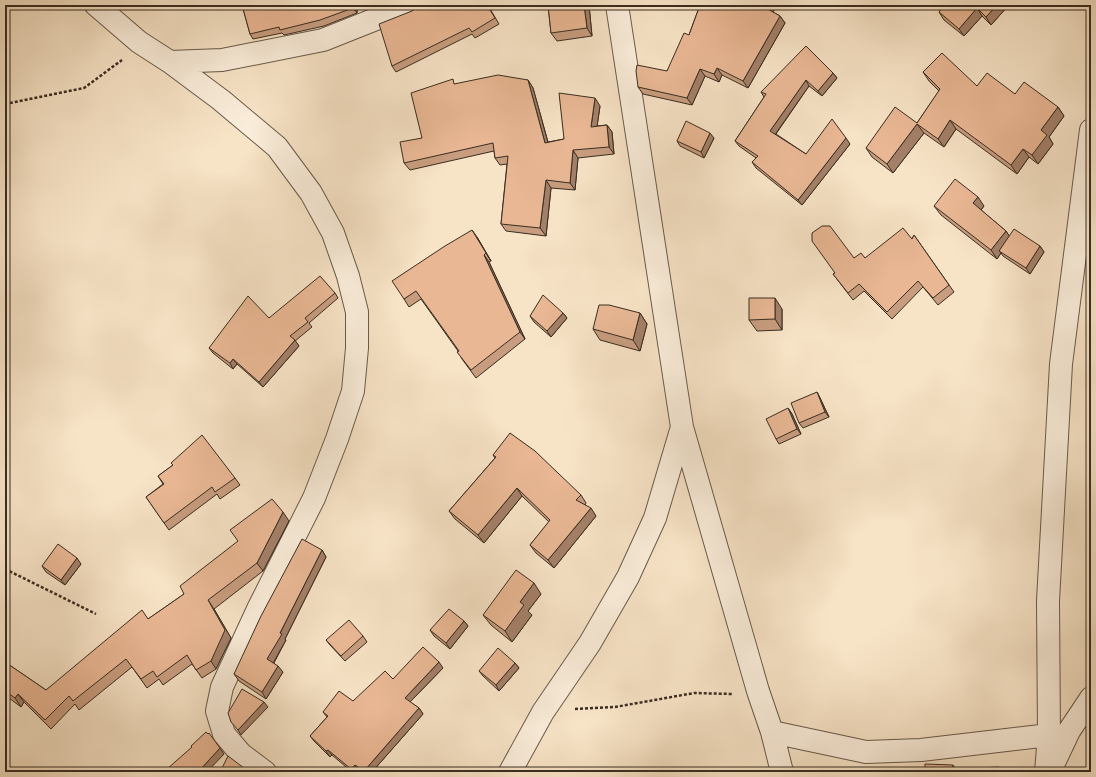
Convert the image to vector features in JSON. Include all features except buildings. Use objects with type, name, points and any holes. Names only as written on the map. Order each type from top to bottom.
[{"type":"street","points":[[96,5],[143,45],[170,62],[221,100],[277,147],[311,193],[333,233],[348,276],[357,312],[357,348],[353,391],[337,438],[314,498],[258,609],[222,687],[217,711],[224,734],[241,754],[265,772]]},
{"type":"street","points":[[170,62],[222,60],[323,40],[411,5]]},
{"type":"street","points":[[618,5],[682,428],[758,691],[772,732],[782,772]]},
{"type":"street","points":[[1046,772],[1049,735],[1048,601],[1061,364],[1091,130]]},
{"type":"street","points":[[510,772],[545,709],[590,643],[628,577],[655,518],[682,428]]},
{"type":"street","points":[[1050,772],[1069,731],[1091,698]]},
{"type":"street","points":[[772,732],[866,752],[920,750],[1049,735]]},
{"type":"path","points":[[5,104],[84,88],[143,45]]},
{"type":"path","points":[[5,569],[96,614]]},
{"type":"path","points":[[545,709],[615,706],[694,693],[739,695],[758,691]]}]
